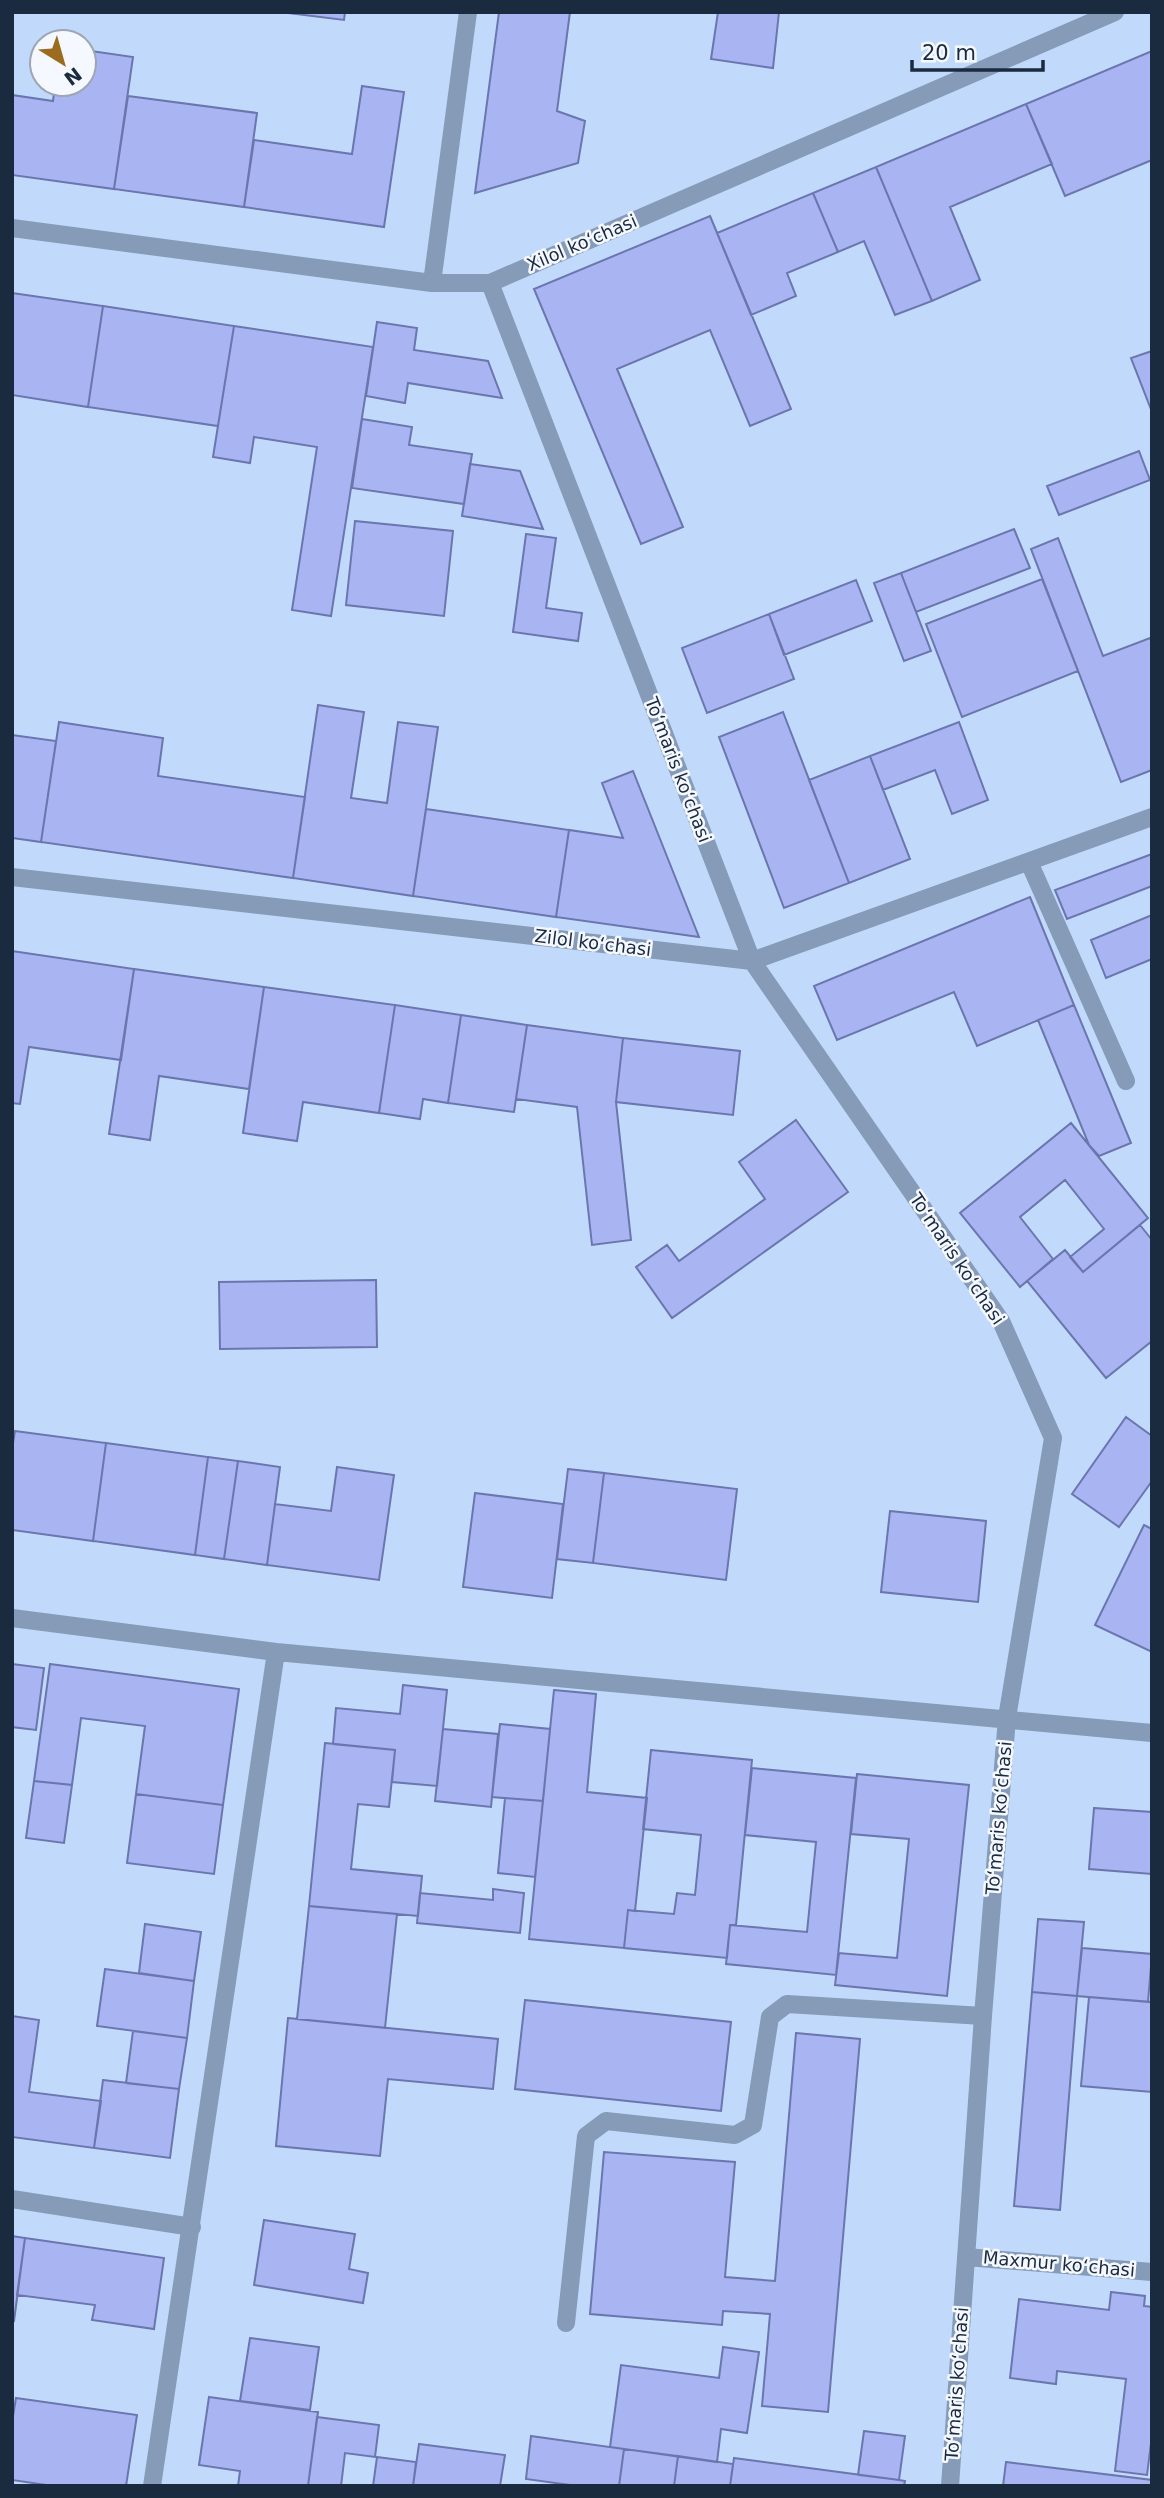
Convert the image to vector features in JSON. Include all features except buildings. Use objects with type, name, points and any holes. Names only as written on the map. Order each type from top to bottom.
[{"type":"street","points":[[432,283],[468,12]]},
{"type":"street","name":"Xilol koʻchasi","points":[[12,228],[432,283],[489,283],[1115,12]]},
{"type":"street","name":"Toʻmaris koʻchasi","points":[[489,283],[752,961],[1000,1321],[1053,1438],[1007,1718],[950,2486]]},
{"type":"street","name":"Zilol koʻchasi","points":[[12,877],[752,961],[1152,817]]},
{"type":"street","points":[[1029,862],[1126,1080]]},
{"type":"street","points":[[12,1618],[276,1652],[1152,1733]]},
{"type":"street","points":[[152,2486],[276,1652]]},
{"type":"street","points":[[566,2323],[586,2136],[606,2121],[735,2135],[753,2125],[770,2017],[787,2004],[983,2016]]},
{"type":"street","points":[[12,2199],[192,2227]]},
{"type":"street","name":"Maxmur koʻchasi","points":[[966,2257],[1152,2272]]}]
